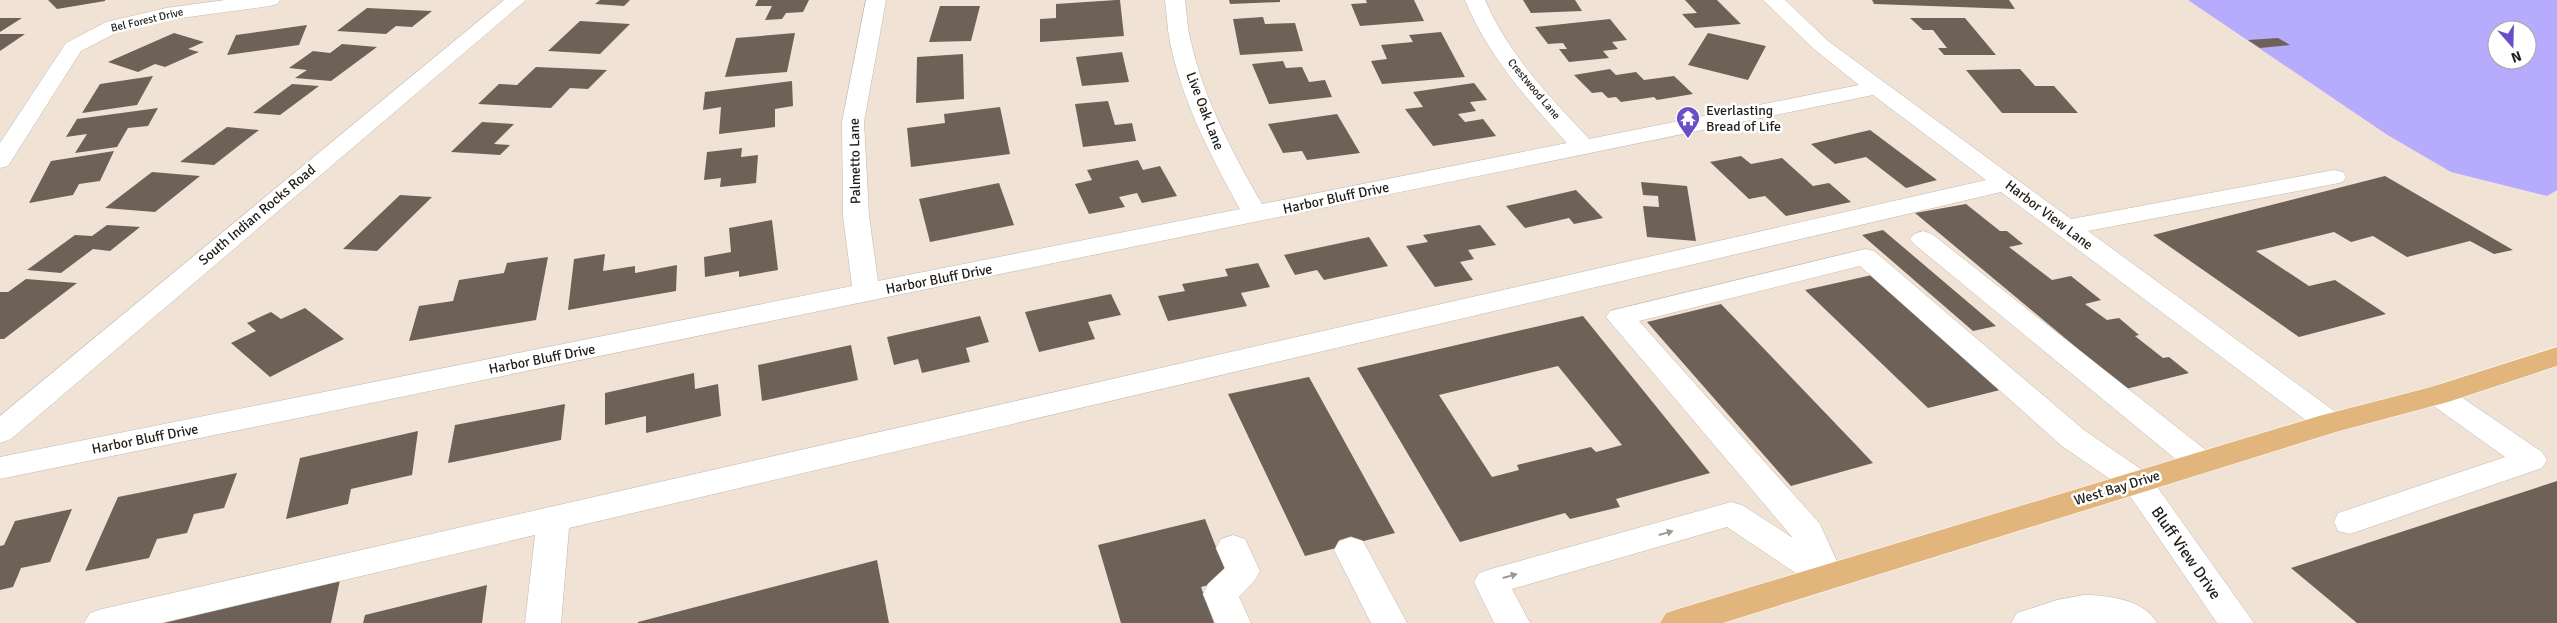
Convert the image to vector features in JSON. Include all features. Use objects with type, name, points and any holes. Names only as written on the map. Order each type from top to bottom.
[{"type":"main road","name":"West Bay Drive","points":[[1678,623],[2330,423],[2438,395],[2557,356]]},
{"type":"street","name":"Bel Forest Drive","points":[[0,161],[73,47],[113,26],[166,14],[270,0]]},
{"type":"street","name":"South Indian Rocks Road","points":[[0,432],[516,0]]},
{"type":"street","name":"Palmetto Lane","points":[[866,294],[856,216],[853,122],[876,0]]},
{"type":"street","name":"Live Oak Lane","points":[[1175,0],[1181,44],[1199,104],[1224,160],[1256,215]]},
{"type":"street","name":"Crestwood Lane","points":[[1475,0],[1480,15],[1516,70],[1584,147]]},
{"type":"street","name":"Harbor View Lane","points":[[1773,0],[1821,45],[2330,423]]},
{"type":"street","name":"Harbor Bluff Drive","points":[[0,468],[1878,88]]},
{"type":"street","points":[[2066,228],[2334,177]]},
{"type":"street","points":[[102,623],[2006,183]]},
{"type":"street","points":[[1923,239],[2201,463]]},
{"type":"street","points":[[1827,577],[1808,534],[1620,317],[1865,257],[2073,438],[2137,482]]},
{"type":"street","points":[[2350,522],[2531,460],[2438,395]]},
{"type":"street","name":"Bluff View Drive","points":[[2137,482],[2236,623]]},
{"type":"street","points":[[1512,623],[1490,582],[1731,514],[1827,577]]},
{"type":"street","points":[[544,623],[553,519]]},
{"type":"street","points":[[1233,548],[1243,572],[1220,594],[1233,623]]},
{"type":"street","points":[[1351,550],[1389,623]]},
{"type":"street","points":[[2029,623],[2090,606],[2128,616],[2139,623]]},
{"type":"shaded area","points":[[2188,0],[2557,0],[2557,190],[2547,196],[2451,172],[2386,134]]},
{"type":"building","points":[[48,0],[105,0],[105,1],[57,9]]},
{"type":"building","points":[[600,0],[630,0],[624,6],[595,4]]},
{"type":"building","points":[[758,0],[809,0],[803,12],[786,13],[782,19],[765,20],[772,6],[755,6]]},
{"type":"building","points":[[1120,0],[1124,36],[1040,42],[1040,19],[1056,18],[1056,4]]},
{"type":"building","points":[[1229,0],[1280,0],[1280,2],[1230,4]]},
{"type":"building","points":[[1366,0],[1414,0],[1424,21],[1360,26],[1351,4],[1367,3]]},
{"type":"building","points":[[1523,0],[1575,0],[1582,11],[1531,13]]},
{"type":"building","points":[[1685,0],[1717,0],[1741,24],[1695,28],[1682,14],[1697,13]]},
{"type":"building","points":[[1872,0],[2009,0],[2015,9],[1874,4]]},
{"type":"building","points":[[940,6],[980,6],[971,41],[929,42]]},
{"type":"building","points":[[367,8],[432,11],[412,27],[396,26],[386,34],[337,31]]},
{"type":"building","points":[[1263,17],[1265,24],[1295,23],[1303,51],[1240,55],[1233,19]]},
{"type":"building","points":[[0,18],[22,18],[0,32]]},
{"type":"building","points":[[1910,18],[1965,18],[1996,55],[1944,55],[1938,48],[1947,48],[1933,30],[1923,30]]},
{"type":"building","points":[[1610,19],[1627,40],[1612,42],[1618,49],[1603,51],[1609,58],[1569,62],[1559,49],[1567,49],[1563,43],[1548,44],[1535,27]]},
{"type":"building","points":[[580,21],[630,24],[600,54],[548,51]]},
{"type":"building","points":[[307,25],[299,45],[227,55],[236,35]]},
{"type":"building","points":[[1441,32],[1465,77],[1382,84],[1371,61],[1387,59],[1381,45],[1413,42],[1409,35]]},
{"type":"building","points":[[174,33],[204,42],[188,49],[199,52],[165,67],[155,64],[138,72],[108,62]]},
{"type":"building","points":[[795,33],[787,72],[725,77],[736,38]]},
{"type":"building","points":[[1708,33],[1766,46],[1748,80],[1688,65]]},
{"type":"building","points":[[0,34],[25,34],[0,51]]},
{"type":"building","points":[[2278,38],[2290,45],[2260,48],[2248,40]]},
{"type":"building","points":[[342,44],[377,47],[331,81],[295,78],[307,70],[289,68],[313,51],[330,53]]},
{"type":"building","points":[[1122,52],[1129,82],[1082,86],[1076,57]]},
{"type":"building","points":[[963,54],[964,99],[916,103],[917,57]]},
{"type":"building","points":[[1283,61],[1286,68],[1302,67],[1309,82],[1325,80],[1332,97],[1269,104],[1252,64]]},
{"type":"building","points":[[536,67],[607,70],[588,89],[570,88],[551,108],[478,104],[499,84],[517,85]]},
{"type":"building","points":[[1610,69],[1616,75],[1636,72],[1644,80],[1674,76],[1693,94],[1657,100],[1654,97],[1621,102],[1616,97],[1608,98],[1602,92],[1592,93],[1574,75]]},
{"type":"building","points":[[2020,69],[2035,86],[2054,86],[2078,113],[2002,113],[1966,70]]},
{"type":"building","points":[[153,76],[137,105],[82,113],[100,84]]},
{"type":"building","points":[[792,81],[793,106],[775,109],[775,127],[719,134],[721,107],[703,110],[705,92]]},
{"type":"building","points":[[1474,83],[1487,100],[1470,102],[1476,111],[1458,114],[1465,122],[1483,119],[1496,136],[1433,146],[1405,109],[1423,107],[1413,92]]},
{"type":"building","points":[[292,84],[319,86],[280,115],[253,113]]},
{"type":"building","points":[[1108,101],[1115,125],[1132,123],[1136,141],[1083,147],[1075,104]]},
{"type":"building","points":[[1000,107],[1010,154],[911,167],[907,128],[945,123],[944,114]]},
{"type":"building","points":[[158,108],[148,126],[128,128],[117,147],[75,153],[87,134],[66,137],[77,119]]},
{"type":"building","points":[[1337,114],[1360,153],[1307,160],[1302,151],[1283,153],[1268,124]]},
{"type":"building","points":[[482,122],[514,124],[494,144],[510,145],[500,155],[451,152]]},
{"type":"building","points":[[227,127],[259,130],[214,165],[180,162]]},
{"type":"building","points":[[1870,130],[1937,180],[1906,188],[1866,157],[1835,164],[1811,144]]},
{"type":"building","points":[[742,148],[741,157],[758,155],[756,183],[720,187],[721,178],[704,180],[707,152]]},
{"type":"building","points":[[114,151],[100,181],[79,184],[73,195],[29,203],[51,161]]},
{"type":"building","points":[[1741,156],[1751,164],[1782,158],[1813,186],[1829,183],[1851,202],[1786,216],[1765,196],[1749,199],[1710,162]]},
{"type":"building","points":[[1138,160],[1143,170],[1160,166],[1177,196],[1142,203],[1137,193],[1119,197],[1125,207],[1089,214],[1075,184],[1092,180],[1087,170]]},
{"type":"building","points":[[152,172],[200,176],[155,212],[105,208]]},
{"type":"building","points":[[2385,176],[2513,250],[2494,254],[2470,241],[2407,257],[2373,236],[2351,242],[2334,232],[2256,251],[2309,286],[2335,280],[2386,314],[2299,337],[2153,235]]},
{"type":"building","points":[[1641,182],[1687,186],[1696,241],[1647,237],[1643,206],[1659,207],[1658,196],[1643,195]]},
{"type":"building","points":[[999,183],[1014,225],[930,242],[919,199]]},
{"type":"building","points":[[1576,190],[1603,218],[1574,224],[1569,218],[1525,228],[1506,206]]},
{"type":"building","points":[[400,195],[432,197],[377,251],[343,249]]},
{"type":"building","points":[[1966,204],[2000,231],[2007,231],[2023,244],[2009,247],[2052,280],[2071,276],[2101,300],[2085,304],[2107,320],[2119,318],[2139,335],[2135,336],[2163,358],[2169,357],[2189,373],[2126,389],[1915,213]]},
{"type":"building","points":[[772,220],[778,270],[739,277],[739,271],[705,277],[704,257],[731,252],[729,228]]},
{"type":"building","points":[[107,225],[140,227],[110,251],[93,249],[61,273],[27,270],[75,235],[92,236]]},
{"type":"building","points":[[1480,225],[1496,245],[1468,250],[1474,259],[1460,262],[1473,280],[1435,287],[1406,246],[1428,242],[1423,235]]},
{"type":"building","points":[[1883,230],[1996,326],[1973,331],[1862,235]]},
{"type":"building","points":[[1369,237],[1388,266],[1324,280],[1317,270],[1295,275],[1284,255]]},
{"type":"building","points":[[605,254],[603,271],[635,266],[635,273],[677,265],[676,291],[568,310],[574,259]]},
{"type":"building","points":[[548,257],[536,320],[409,341],[419,306],[453,301],[459,280],[504,273],[507,263]]},
{"type":"building","points":[[1258,263],[1270,287],[1241,293],[1247,306],[1168,321],[1158,296],[1185,291],[1182,284],[1228,276],[1225,269]]},
{"type":"building","points":[[1872,275],[2000,390],[1928,408],[1805,290]]},
{"type":"building","points":[[26,279],[77,283],[4,339],[0,339],[0,292],[8,292]]},
{"type":"building","points":[[1111,294],[1121,315],[1088,322],[1095,339],[1039,352],[1025,312]]},
{"type":"building","points":[[1721,304],[1873,463],[1791,486],[1647,322]]},
{"type":"building","points":[[305,308],[344,339],[270,377],[231,343],[256,331],[247,323],[271,312],[281,319]]},
{"type":"building","points":[[980,316],[989,342],[966,348],[970,362],[922,373],[918,359],[894,365],[887,337]]},
{"type":"building","points":[[1583,316],[1710,473],[1616,499],[1620,507],[1570,519],[1565,513],[1460,542],[1357,368]],"holes":[[[1558,366],[1622,445],[1596,452],[1591,447],[1517,465],[1519,470],[1492,477],[1439,395]]]},
{"type":"building","points":[[851,345],[858,380],[762,401],[758,365]]},
{"type":"building","points":[[694,373],[695,389],[718,384],[721,416],[646,433],[646,416],[605,425],[605,393]]},
{"type":"building","points":[[1309,377],[1395,533],[1305,556],[1228,394]]},
{"type":"building","points":[[565,404],[561,440],[448,463],[455,425]]},
{"type":"building","points":[[418,431],[412,475],[351,489],[348,504],[286,519],[300,458]]},
{"type":"building","points":[[237,473],[224,508],[194,514],[187,533],[157,539],[149,558],[85,571],[118,497]]},
{"type":"building","points":[[2557,481],[2557,623],[2357,623],[2291,568]]},
{"type":"building","points":[[72,509],[50,562],[21,568],[13,587],[0,590],[0,546],[4,545],[15,521]]},
{"type":"building","points":[[1205,519],[1229,580],[1201,587],[1214,623],[1121,623],[1098,545]]},
{"type":"building","points":[[877,560],[889,623],[638,623],[638,622]]},
{"type":"building","points":[[340,580],[331,623],[158,623]]},
{"type":"building","points":[[487,585],[482,623],[363,623],[365,615]]},
{"type":"place","name":"Everlasting Bread of Life","points":[[1688,139]]}]
